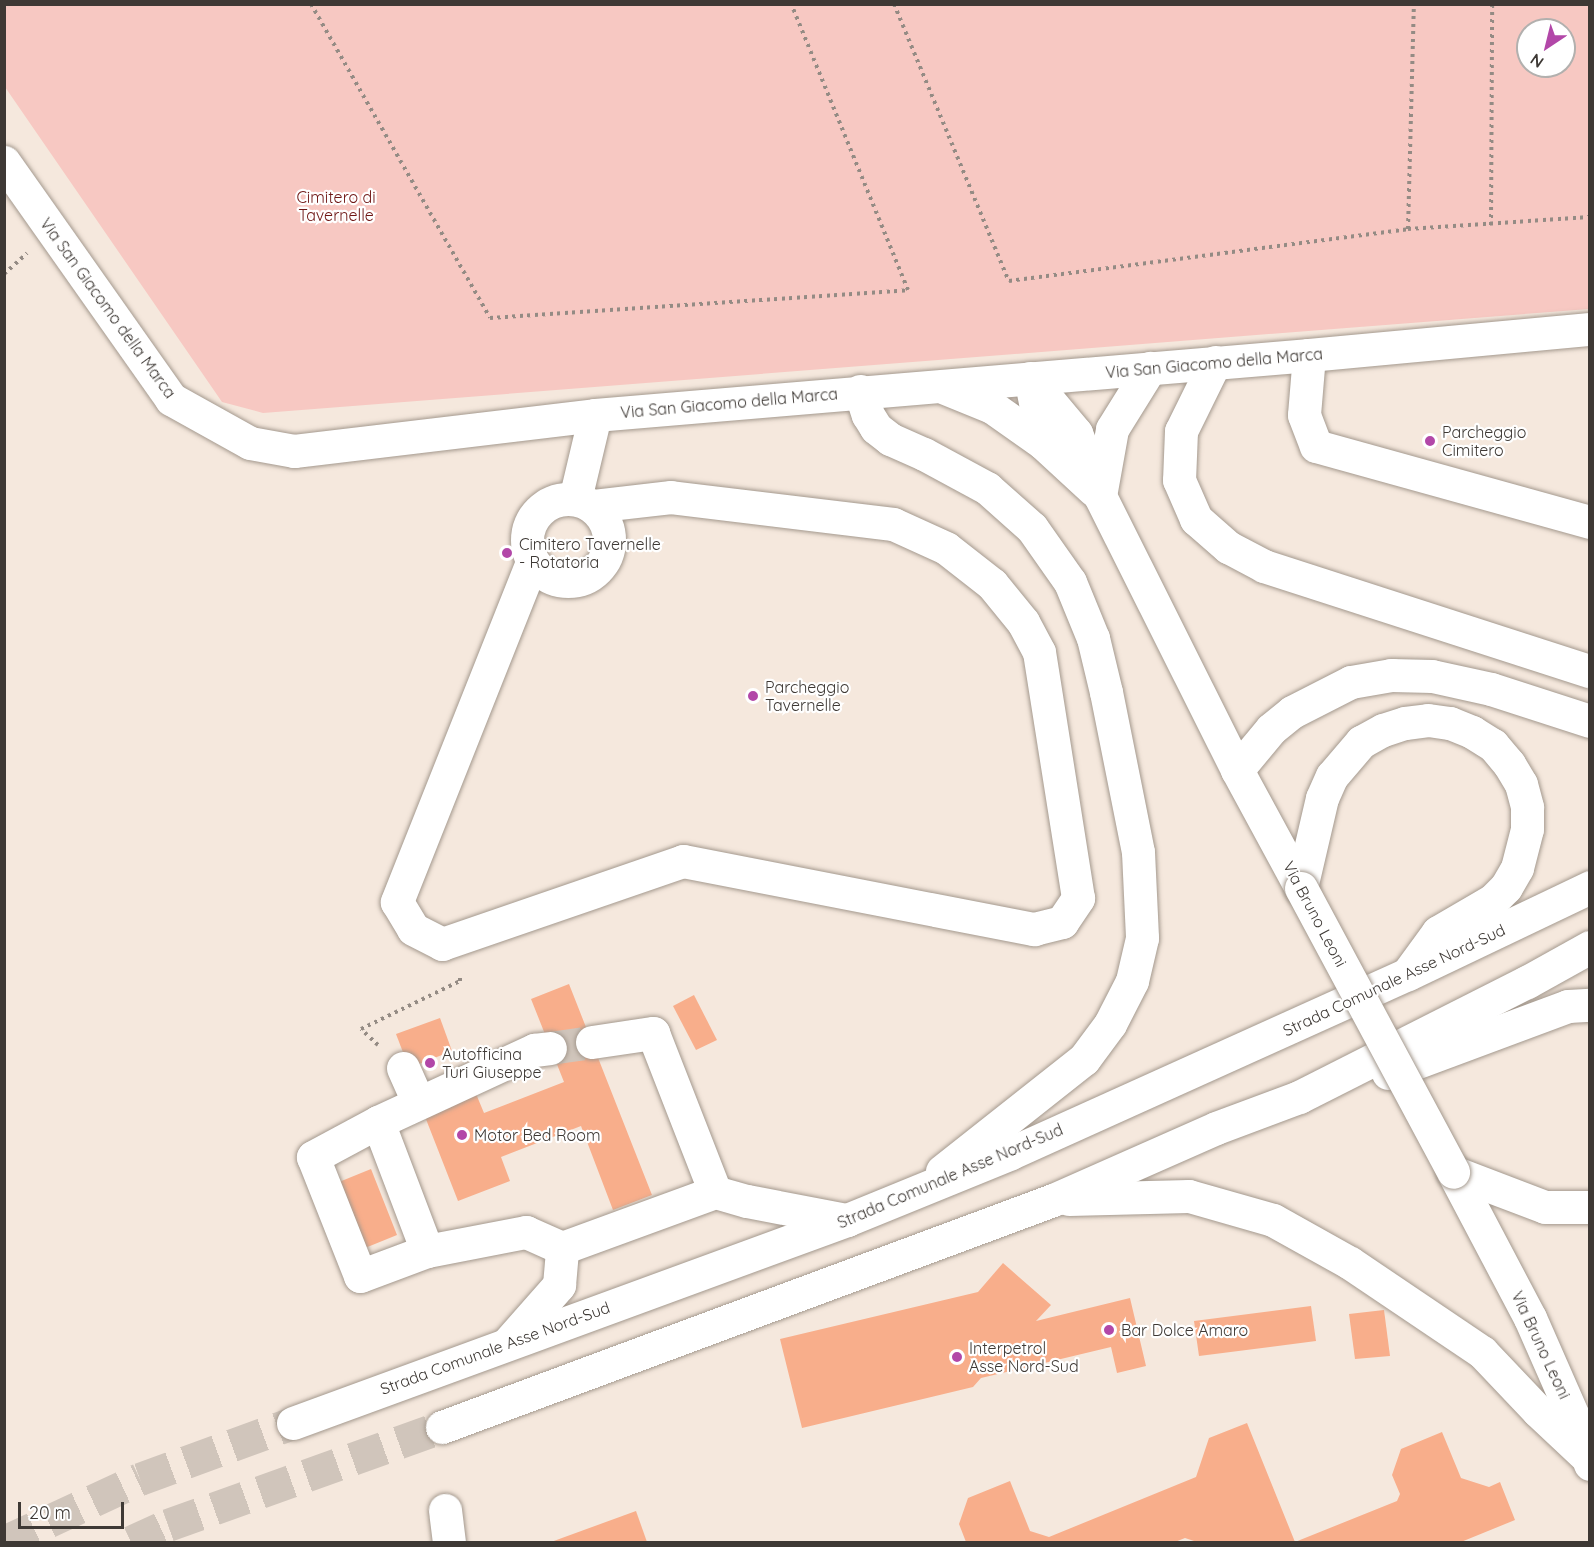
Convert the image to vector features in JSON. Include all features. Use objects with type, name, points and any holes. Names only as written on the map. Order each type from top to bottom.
[{"type":"main road","name":"Via San Giacomo della Marca","points":[[4,162],[171,399],[250,443],[294,452],[595,415],[1309,355],[1590,328]]},
{"type":"main road","points":[[1309,355],[1304,415],[1316,446],[1590,522]]},
{"type":"main road","points":[[1215,363],[1181,431],[1179,480],[1196,519],[1228,547],[1264,566],[1590,671]]},
{"type":"main road","points":[[1100,496],[1112,429],[1150,368]]},
{"type":"main road","points":[[1030,378],[1043,443]]},
{"type":"main road","name":"Via Bruno Leoni","points":[[1030,378],[1076,433],[1100,496],[1238,770],[1530,1318],[1574,1416],[1589,1461]]},
{"type":"main road","name":"Via Bruno Leoni","points":[[938,385],[992,407],[1043,443],[1100,496]]},
{"type":"main road","points":[[860,391],[868,415],[876,428],[890,440],[924,454],[987,488],[1032,528],[1070,582],[1093,639],[1101,670],[1138,852],[1142,938],[1132,981],[1110,1024],[1084,1059],[917,1191]]},
{"type":"main road","points":[[583,502],[595,415]]},
{"type":"main road","points":[[532,562],[397,902],[413,928],[442,944],[683,861],[1034,929],[1062,922],[1078,898],[1039,652],[1023,622],[992,584],[946,548],[893,524],[671,497],[583,502],[560,499],[544,505],[533,516],[527,531],[527,547],[532,562],[544,574],[559,580],[575,581],[588,576],[602,564],[608,553],[609,533],[604,519],[583,502]]},
{"type":"main road","points":[[1238,770],[1271,729],[1292,712],[1351,682],[1381,676],[1432,676],[1491,689],[1590,722]]},
{"type":"main road","points":[[1301,888],[1322,798],[1332,776],[1361,742],[1383,730],[1405,723],[1428,720],[1450,723],[1472,732],[1493,746],[1509,764],[1521,784],[1527,807],[1527,829],[1517,868],[1506,888],[1477,910],[1438,932],[1408,974]]},
{"type":"main road","name":"Strada Comunale Asse Nord-Sud","points":[[292,1423],[847,1220],[1011,1153],[1408,974],[1590,887]]},
{"type":"main road","points":[[1299,1097],[1527,982],[1590,947]]},
{"type":"main road","points":[[442,1427],[1053,1200],[1216,1128],[1299,1097],[1392,1071],[1568,1006],[1590,1005]]},
{"type":"main road","points":[[592,1042],[653,1034],[715,1192]]},
{"type":"main road","points":[[550,1048],[534,1050],[418,1102],[313,1157],[360,1276],[427,1251],[526,1232],[562,1248],[715,1192],[747,1201],[847,1220]]},
{"type":"main road","points":[[403,1068],[418,1102]]},
{"type":"main road","points":[[378,1122],[427,1251]]},
{"type":"main road","points":[[1453,1172],[1545,1207],[1590,1207]]},
{"type":"main road","points":[[1053,1200],[1189,1196],[1273,1220],[1350,1263],[1482,1352],[1589,1461]]},
{"type":"main road","points":[[507,1344],[559,1286],[562,1248]]},
{"type":"main road","points":[[445,1510],[449,1542]]},
{"type":"path","points":[[311,4],[490,318],[908,290],[791,4]]},
{"type":"path","points":[[894,4],[1009,281],[1408,229],[1590,218]]},
{"type":"path","points":[[1408,229],[1414,4]]},
{"type":"path","points":[[1491,225],[1492,4]]},
{"type":"path","points":[[403,1068],[361,1029],[460,981],[458,938]]},
{"type":"green space","name":"Cimitero di Tavernelle","points":[[4,5],[1589,5],[1589,309],[263,413],[222,402],[5,87]]},
{"type":"building","points":[[569,984],[652,1195],[613,1210],[581,1126],[501,1157],[510,1181],[458,1201],[422,1109],[474,1089],[484,1113],[564,1082],[531,999]]},
{"type":"building","points":[[694,995],[717,1040],[696,1050],[673,1006]]},
{"type":"building","points":[[440,1018],[452,1051],[409,1068],[396,1034]]},
{"type":"building","points":[[371,1169],[397,1235],[365,1248],[339,1182]]},
{"type":"building","points":[[1003,1263],[1051,1305],[1036,1321],[1130,1298],[1146,1366],[1117,1373],[1111,1347],[981,1378],[973,1387],[802,1428],[780,1339],[978,1292]]},
{"type":"building","points":[[1311,1306],[1316,1341],[1199,1356],[1194,1321]]},
{"type":"building","points":[[1384,1310],[1390,1356],[1355,1359],[1349,1314]]},
{"type":"building","points":[[1247,1423],[1295,1542],[1197,1542],[1185,1538],[1175,1542],[966,1542],[959,1524],[968,1498],[1010,1481],[1030,1531],[1049,1537],[1196,1477],[1209,1438]]},
{"type":"building","points":[[1442,1432],[1461,1478],[1489,1487],[1500,1482],[1515,1520],[1461,1542],[1295,1542],[1397,1501],[1400,1494],[1392,1475],[1401,1449]]},
{"type":"building","points":[[636,1511],[647,1542],[551,1542]]},
{"type":"tunnel","points":[[550,1048],[592,1042]]},
{"type":"tunnel","points":[[4,1542],[140,1479],[293,1423]]},
{"type":"tunnel","points":[[131,1542],[168,1525],[442,1427]]},
{"type":"place","name":"Parcheggio Cimitero","points":[[1430,441]]},
{"type":"place","name":"Cimitero Tavernelle - Rotatoria","points":[[507,553]]},
{"type":"place","name":"Parcheggio Tavernelle","points":[[753,696]]},
{"type":"place","name":"Autofficina Turi Giuseppe","points":[[430,1063]]},
{"type":"place","name":"Motor Bed Room","points":[[462,1135]]},
{"type":"place","name":"Bar Dolce Amaro","points":[[1109,1330]]},
{"type":"place","name":"Interpetrol Asse Nord-Sud","points":[[957,1357]]}]
